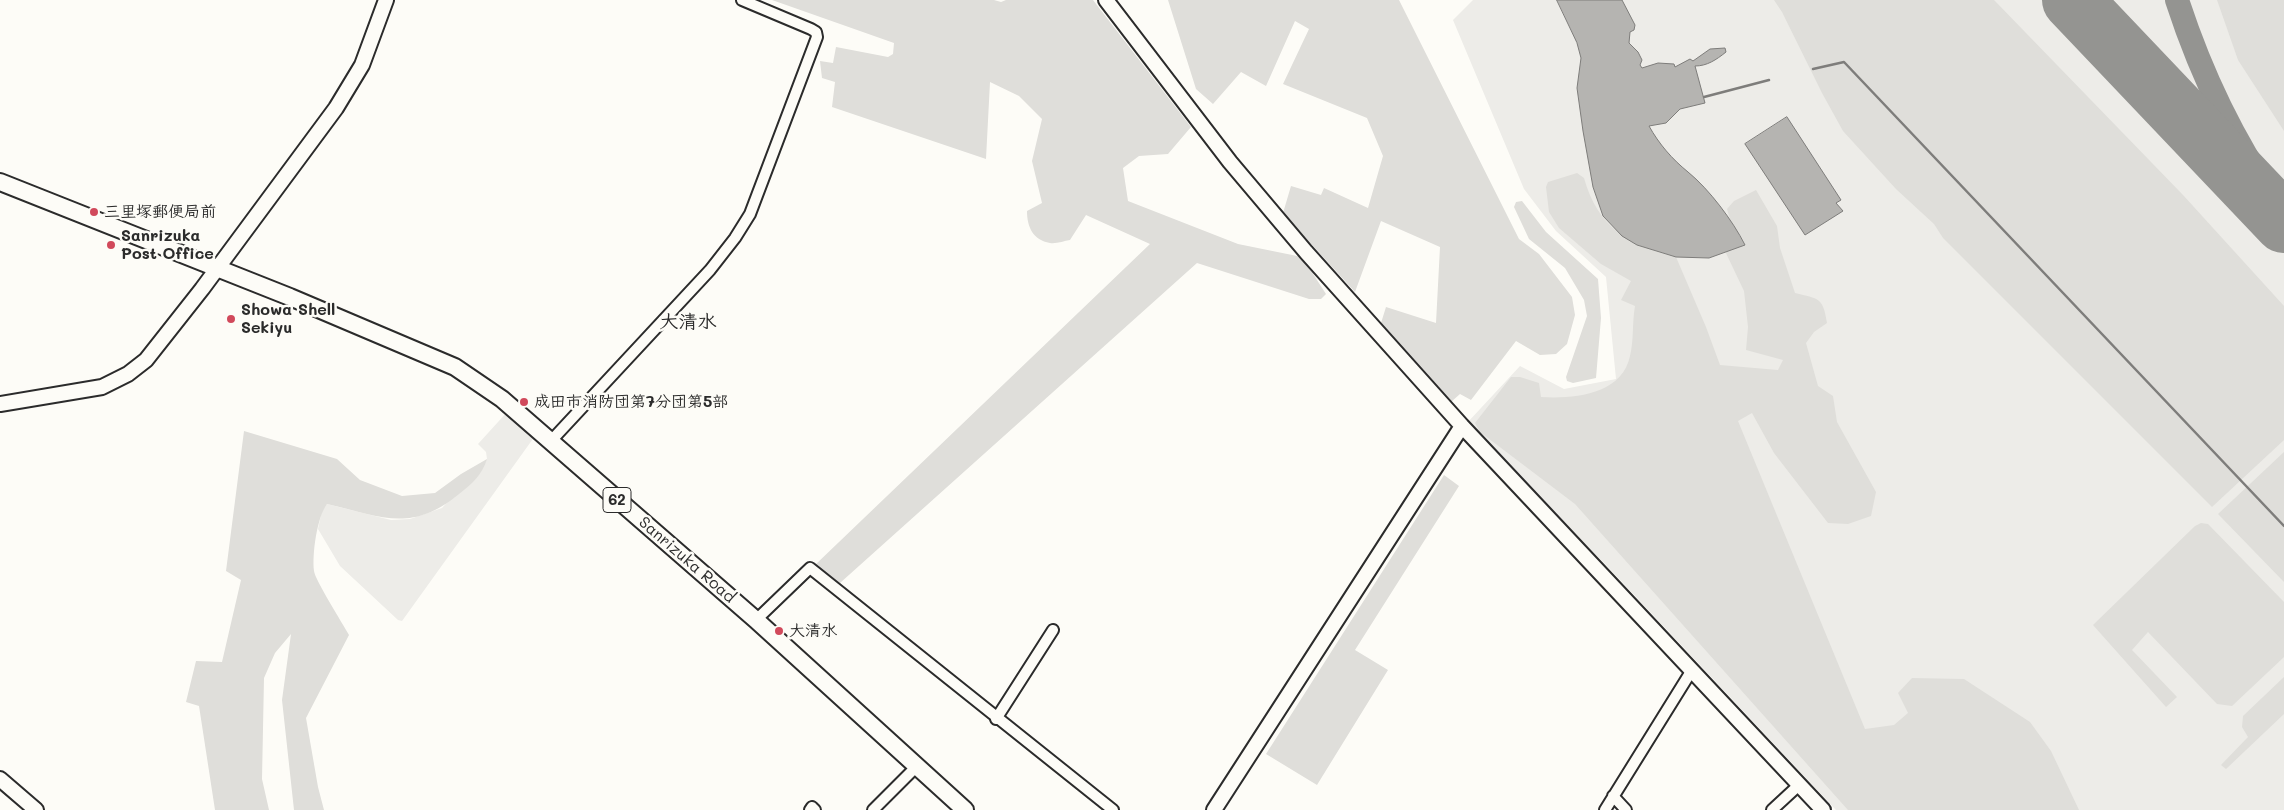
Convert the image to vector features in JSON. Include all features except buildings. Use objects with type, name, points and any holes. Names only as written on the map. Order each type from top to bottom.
[{"type":"main road","name":"Sanrizuka Road","points":[[0,182],[218,268],[455,367],[502,399],[756,620],[965,810]]},
{"type":"street","points":[[0,404],[102,387],[128,374],[153,352],[218,268],[340,101],[362,65],[386,0]]},
{"type":"street","points":[[550,442],[710,270],[735,238],[750,214],[817,37],[816,32],[811,29],[742,0]]},
{"type":"street","points":[[1106,0],[1230,162],[1306,252],[1462,426],[1822,810]]},
{"type":"street","points":[[1214,810],[1462,426]]},
{"type":"street","points":[[756,620],[810,568],[996,719],[1113,810]]},
{"type":"street","points":[[996,719],[1053,630]]},
{"type":"street","points":[[1605,810],[1692,670]]},
{"type":"street","points":[[873,810],[916,767]]},
{"type":"street","points":[[0,779],[36,810]]},
{"type":"street","points":[[1772,810],[1799,785]]},
{"type":"street","points":[[1613,796],[1626,810]]},
{"type":"street","points":[[810,810],[812,808],[815,810]]},
{"type":"shaded area","points":[[772,0],[994,0],[1001,2],[1006,0],[1093,0],[1191,127],[1168,154],[1139,156],[1123,168],[1128,201],[1238,244],[1302,257],[1326,294],[1321,299],[1309,299],[1197,263],[840,583],[815,565],[1150,244],[1086,215],[1070,240],[1050,243],[1035,236],[1028,222],[1027,211],[1042,203],[1032,161],[1042,119],[1019,96],[990,82],[986,159],[832,107],[835,82],[822,78],[820,61],[833,63],[836,47],[888,57],[893,54],[894,43]]},
{"type":"shaded area","points":[[1168,0],[1399,0],[1519,239],[1539,254],[1572,297],[1575,315],[1567,344],[1556,354],[1540,355],[1516,341],[1471,400],[1460,394],[1451,402],[1381,323],[1386,307],[1436,323],[1440,247],[1381,221],[1355,292],[1283,213],[1291,186],[1321,195],[1324,188],[1368,208],[1383,156],[1367,118],[1283,84],[1309,29],[1295,21],[1266,86],[1241,72],[1213,104],[1196,89]]},
{"type":"shaded area","points":[[1473,0],[2284,0],[2284,810],[1836,810],[1606,565],[1467,423],[1520,366],[1564,389],[1616,379],[1606,277],[1556,231],[1524,189],[1453,20]]},
{"type":"shaded area","points":[[1557,0],[1622,0],[1635,25],[1634,30],[1630,32],[1629,43],[1638,52],[1642,60],[1640,65],[1642,68],[1658,63],[1674,64],[1675,67],[1690,59],[1693,61],[1710,49],[1725,48],[1726,52],[1715,60],[1704,65],[1695,66],[1705,103],[1680,109],[1666,123],[1649,126],[1666,151],[1704,187],[1720,206],[1745,245],[1709,258],[1676,257],[1637,245],[1622,236],[1603,216],[1593,187],[1577,88],[1581,58],[1577,43]]},
{"type":"shaded area","points":[[1774,0],[1994,0],[2183,195],[2284,306],[2284,440],[2212,507],[1943,238],[1934,224],[1896,189],[1843,131]]},
{"type":"shaded area","points":[[2217,0],[2284,0],[2284,131],[2238,60]]},
{"type":"shaded area","points":[[1787,117],[1841,200],[1836,203],[1843,211],[1805,235],[1745,144]]},
{"type":"shaded area","points":[[1577,173],[1584,178],[1598,210],[1617,231],[1643,246],[1676,257],[1720,365],[1778,370],[1783,360],[1746,350],[1748,327],[1744,291],[1725,251],[1745,245],[1731,223],[1727,209],[1734,201],[1756,190],[1777,226],[1780,248],[1795,293],[1819,300],[1824,308],[1827,323],[1814,332],[1806,343],[1818,386],[1833,396],[1837,422],[1876,492],[1871,516],[1848,524],[1828,523],[1774,453],[1752,413],[1738,421],[1865,729],[1894,725],[1908,713],[1898,693],[1912,678],[1964,679],[2030,722],[2051,751],[2079,810],[1848,810],[1575,504],[1480,432],[1475,423],[1511,377],[1520,377],[1539,383],[1541,397],[1581,395],[1607,387],[1625,369],[1630,356],[1635,306],[1621,300],[1631,281],[1601,264],[1559,228],[1549,212],[1546,187],[1548,182]]},
{"type":"shaded area","points":[[1522,201],[1546,232],[1598,279],[1601,318],[1596,378],[1573,383],[1567,381],[1566,377],[1587,316],[1584,300],[1565,268],[1529,239],[1514,207],[1516,202]]},
{"type":"shaded area","points":[[508,411],[535,436],[402,621],[398,620],[340,566],[318,529],[322,510],[327,504],[391,520],[410,519],[442,508],[487,459],[486,452],[478,444]]},
{"type":"shaded area","points":[[244,431],[337,459],[360,480],[402,496],[435,493],[461,474],[487,459],[476,479],[468,487],[441,506],[425,514],[410,518],[380,517],[327,504],[323,510],[316,536],[314,571],[349,635],[306,718],[324,810],[294,810],[282,700],[291,634],[275,653],[264,678],[262,779],[269,810],[215,810],[199,706],[186,702],[196,661],[222,662],[241,580],[226,571]]},
{"type":"shaded area","points":[[2284,452],[2284,582],[2218,514]]},
{"type":"shaded area","points":[[1444,475],[1459,486],[1355,650],[1388,670],[1317,785],[1266,754]]},
{"type":"shaded area","points":[[2201,523],[2208,524],[2284,602],[2284,657],[2232,706],[2217,704],[2148,632],[2132,650],[2177,697],[2166,707],[2093,625],[2195,526]]},
{"type":"shaded area","points":[[2284,677],[2284,714],[2226,769],[2221,765],[2248,737],[2242,727],[2243,716]]},
{"type":"waterway","points":[[1813,69],[1844,62],[2284,526]]},
{"type":"waterway","points":[[1704,97],[1769,80]]},
{"type":"taxiway","points":[[2177,0],[2198,57],[2222,112],[2251,164],[2284,214]]},
{"type":"runway","points":[[2072,0],[2284,223]]},
{"type":"place","name":"三里塚郵便局前","points":[[94,212]]},
{"type":"place","name":"Sanrizuka Post Office","points":[[111,245]]},
{"type":"place","name":"Showa Shell Sekiyu","points":[[231,319]]},
{"type":"place","name":"成田市消防団第7分団第5部","points":[[524,402]]},
{"type":"place","name":"大清水","points":[[779,631]]},
{"type":"district","name":"大清水","points":[[688,322]]}]
